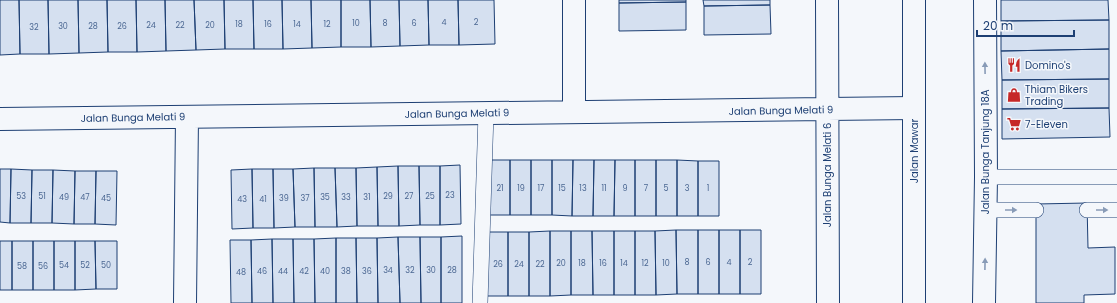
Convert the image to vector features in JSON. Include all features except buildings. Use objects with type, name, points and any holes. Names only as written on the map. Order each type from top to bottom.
[{"type":"street","points":[[574,0],[574,112]]},
{"type":"street","name":"Jalan Bunga Melati 6","points":[[827,0],[828,303]]},
{"type":"street","name":"Jalan Mawar","points":[[914,0],[914,303]]},
{"type":"street","name":"Jalan Bunga Tanjung 18A","points":[[984,303],[986,210],[985,0]]},
{"type":"street","name":"Jalan Bunga Melati 9","points":[[0,119],[914,108]]},
{"type":"street","points":[[185,303],[188,117]]},
{"type":"lane","points":[[480,303],[486,113]]},
{"type":"lane","points":[[986,177],[1117,177]]},
{"type":"lane","points":[[986,210],[1036,210]]},
{"type":"lane","points":[[1087,210],[1117,210]]},
{"type":"place","name":"Domino's","points":[[1014,65]]},
{"type":"place","name":"Thiam Bikers Trading","points":[[1014,95]]},
{"type":"place","name":"7-Eleven","points":[[1014,124]]}]
